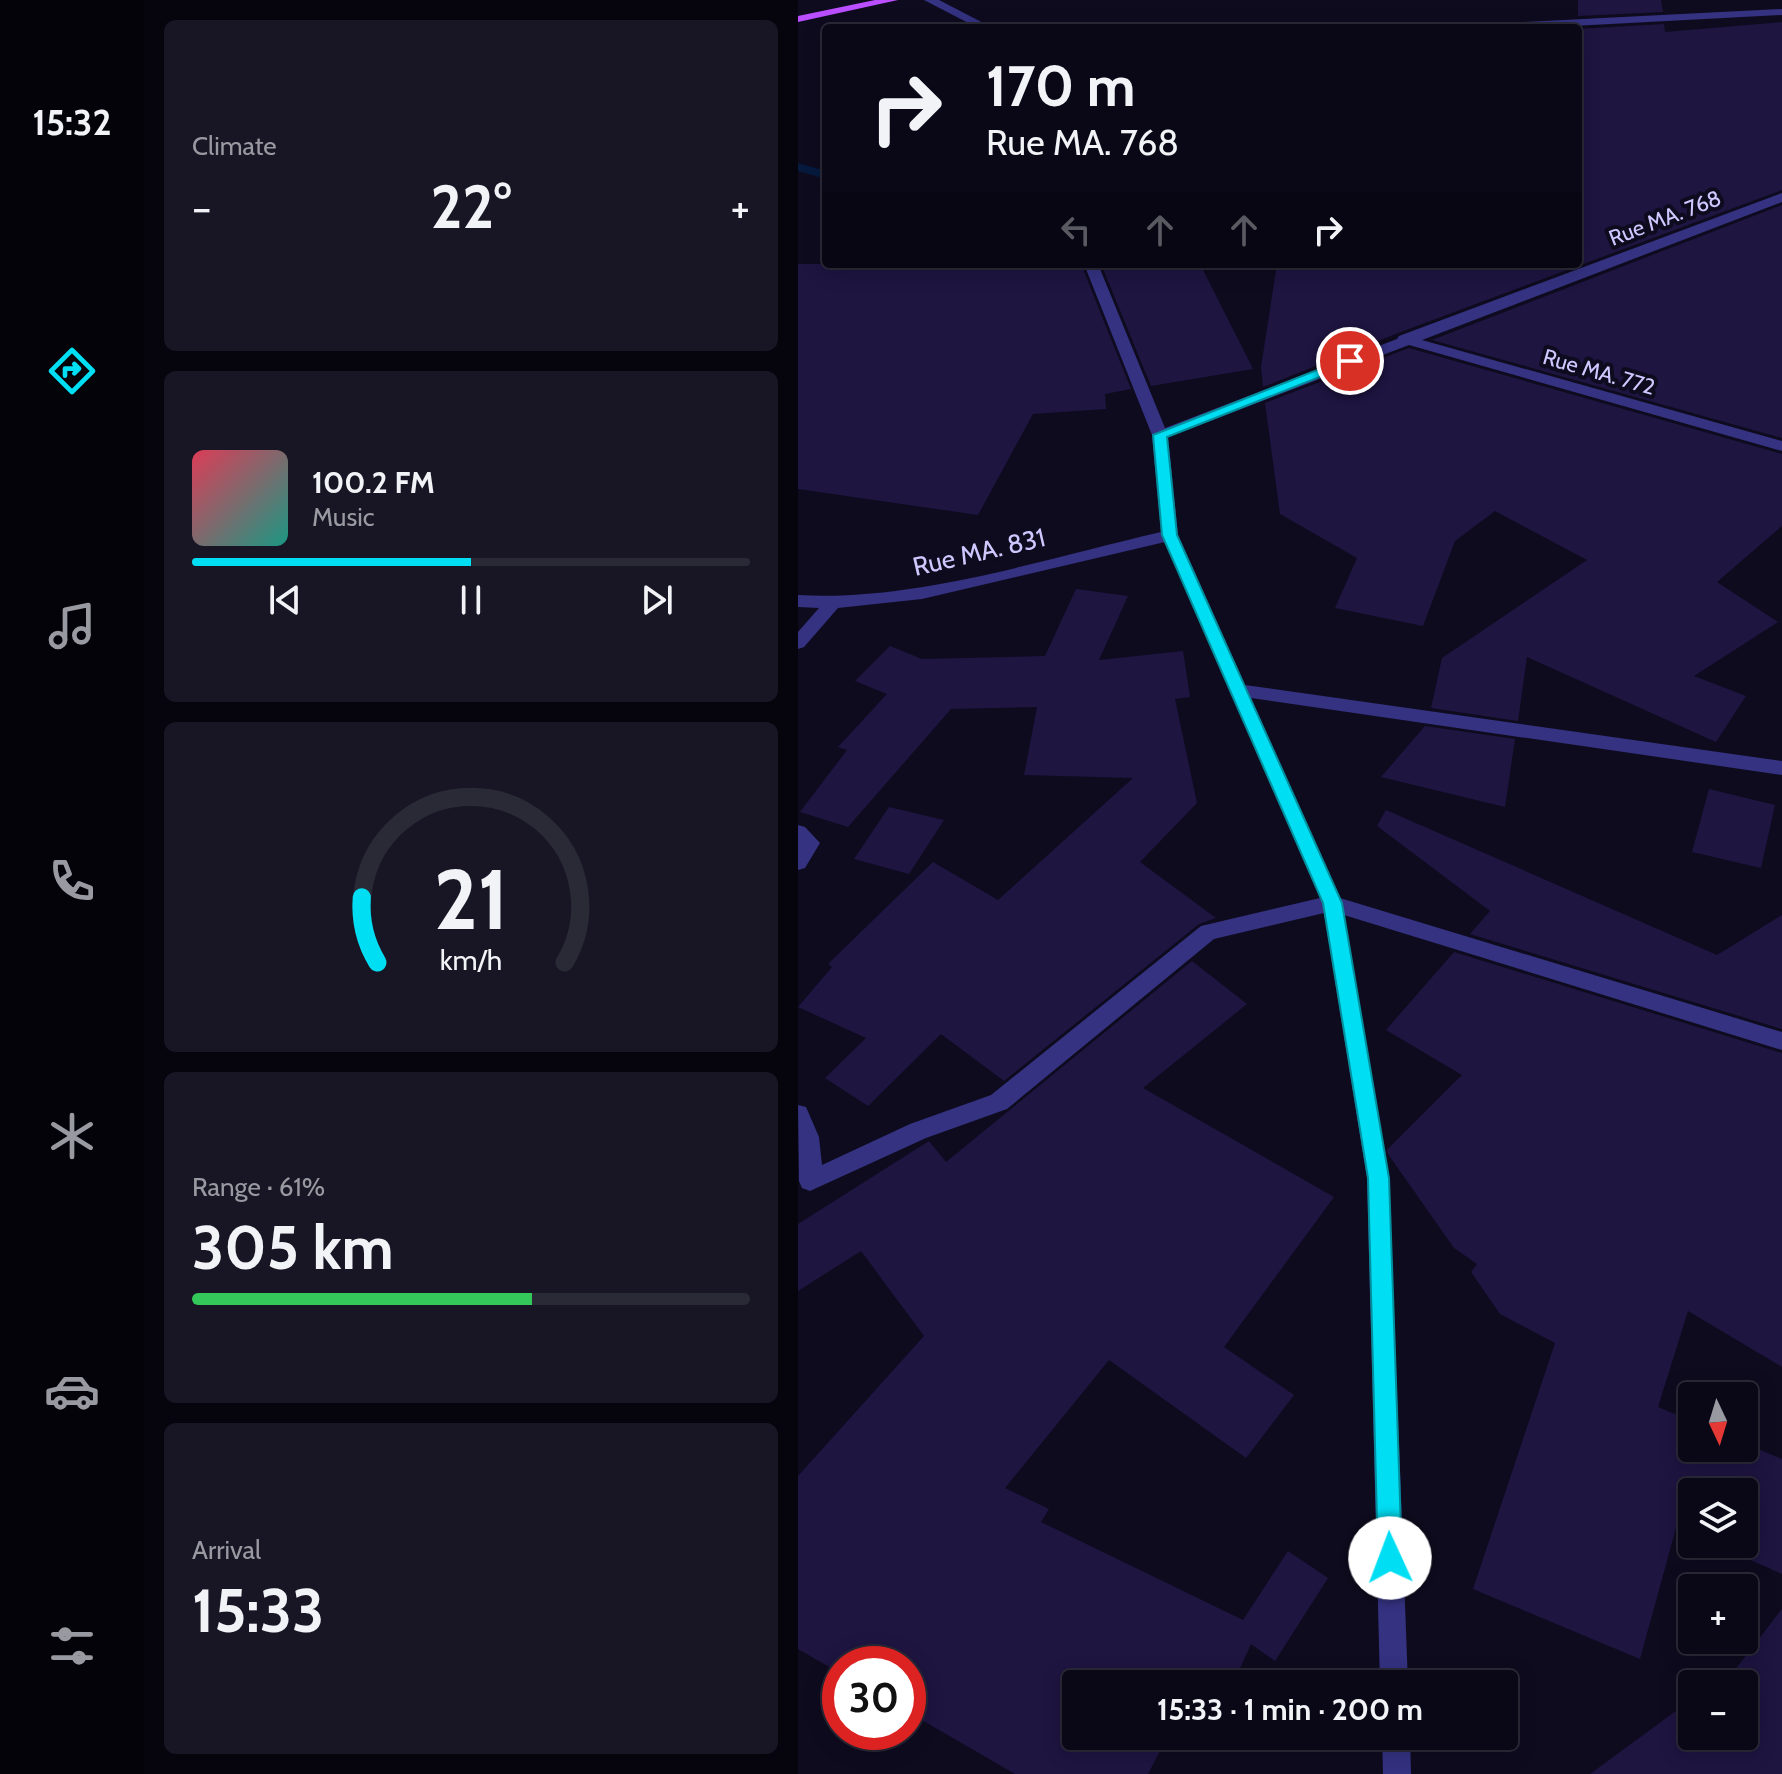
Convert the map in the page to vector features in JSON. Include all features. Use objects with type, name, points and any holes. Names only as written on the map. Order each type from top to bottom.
[{"type":"main road","points":[[798,19],[892,0]]},
{"type":"street","points":[[930,0],[979,24]]},
{"type":"street","points":[[1546,24],[1782,12]]},
{"type":"street","name":"Rue MA. 768","points":[[1160,435],[1404,339],[1782,197]]},
{"type":"street","points":[[1093,268],[1160,435],[1170,535],[1332,903],[1378,1178],[1394,1670]]},
{"type":"street","name":"Rue MA. 772","points":[[1404,339],[1782,446]]},
{"type":"street","name":"Rue MA. 831","points":[[798,601],[833,603],[922,593],[1170,535]]},
{"type":"street","points":[[798,643],[833,603]]},
{"type":"street","points":[[1239,690],[1782,768]]},
{"type":"street","points":[[798,832],[810,843],[798,863]]},
{"type":"street","points":[[804,1184],[918,1131],[999,1102],[1208,932],[1332,903],[1782,1041]]},
{"type":"street","points":[[798,1114],[804,1122],[811,1169],[804,1184]]},
{"type":"street","points":[[1396,1750],[1397,1774]]},
{"type":"building","points":[[1578,0],[1661,0],[1663,12],[1578,16]]},
{"type":"building","points":[[1782,22],[1782,190],[1582,264],[1582,29],[1664,24],[1665,32]]},
{"type":"building","points":[[1782,205],[1782,438],[1432,340]]},
{"type":"building","points":[[798,264],[822,264],[822,268],[1083,268],[1131,389],[1105,394],[1106,409],[1033,414],[978,515],[798,489]]},
{"type":"building","points":[[1103,268],[1202,268],[1253,369],[1151,386]]},
{"type":"building","points":[[1276,268],[1573,268],[1263,387],[1261,367]]},
{"type":"building","points":[[1409,348],[1782,454],[1782,526],[1717,582],[1778,622],[1694,676],[1746,696],[1716,742],[1527,657],[1518,721],[1431,708],[1442,658],[1587,560],[1495,511],[1455,541],[1423,626],[1335,608],[1357,558],[1280,514],[1265,403]]},
{"type":"building","points":[[1076,589],[1128,596],[1099,660],[1183,651],[1190,697],[1175,699],[1197,803],[1140,862],[1216,918],[1199,924],[1004,1081],[941,1034],[868,1106],[825,1078],[866,1038],[798,1007],[832,967],[828,964],[933,862],[998,900],[1133,778],[1024,775],[1037,707],[951,709],[848,827],[800,812],[847,750],[838,747],[887,694],[855,681],[890,646],[922,659],[1045,656]]},
{"type":"building","points":[[1425,726],[1515,739],[1505,807],[1381,777]]},
{"type":"building","points":[[1709,789],[1775,805],[1761,868],[1692,852]]},
{"type":"building","points":[[889,807],[944,820],[909,874],[854,859]]},
{"type":"building","points":[[1386,810],[1717,955],[1782,915],[1782,1029],[1470,934],[1490,911],[1377,826]]},
{"type":"building","points":[[1454,952],[1782,1053],[1782,1367],[1688,1311],[1658,1407],[1678,1415],[1678,1462],[1758,1462],[1758,1449],[1782,1459],[1782,1574],[1746,1558],[1758,1558],[1758,1478],[1678,1478],[1678,1529],[1640,1659],[1473,1589],[1555,1343],[1500,1314],[1471,1272],[1477,1264],[1454,1248],[1388,1154],[1387,1150],[1462,1075],[1386,1030]]},
{"type":"building","points":[[1192,961],[1247,1004],[1143,1088],[1334,1197],[1224,1347],[1294,1395],[1246,1458],[1109,1360],[1005,1488],[1049,1509],[1041,1522],[1243,1620],[1288,1551],[1328,1578],[1275,1661],[1251,1644],[1239,1670],[1062,1670],[1062,1750],[1161,1750],[1148,1774],[1015,1774],[926,1722],[926,1646],[822,1646],[822,1663],[798,1649],[798,1476],[924,1336],[861,1251],[798,1291],[798,1224],[929,1141],[946,1162]]},
{"type":"building","points":[[1782,1609],[1782,1774],[1590,1774],[1678,1709],[1678,1750],[1758,1750],[1758,1670],[1735,1670],[1747,1654],[1758,1654],[1758,1640]]},
{"type":"waterway","points":[[798,167],[822,174]]},
{"type":"route","points":[[1350,361],[1160,435],[1170,535],[1332,903],[1378,1178],[1390,1558]]}]
